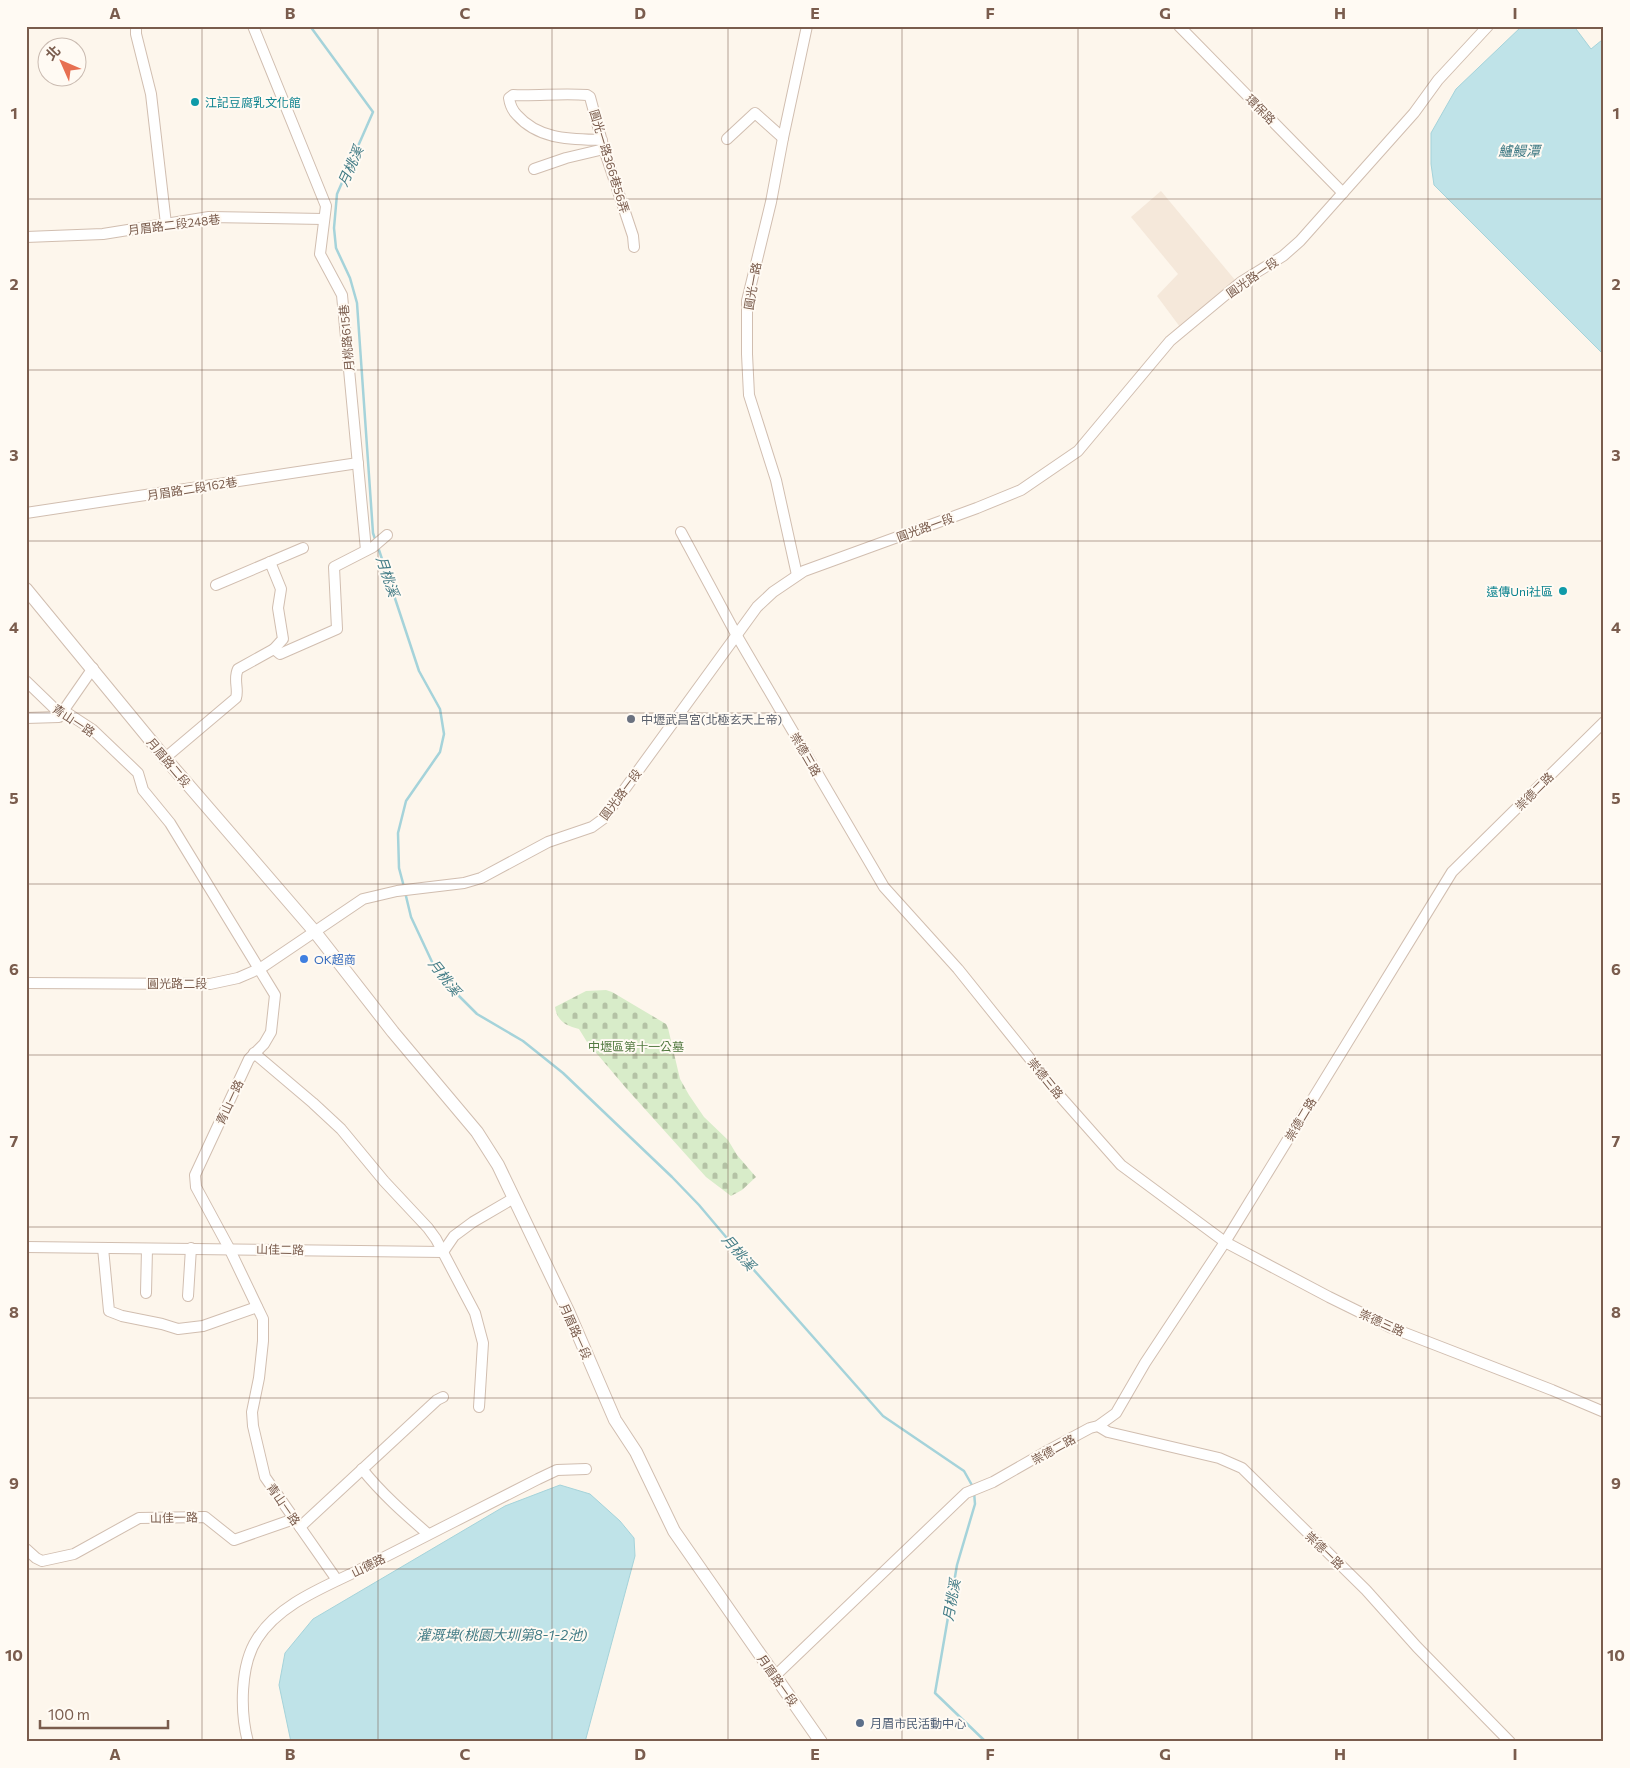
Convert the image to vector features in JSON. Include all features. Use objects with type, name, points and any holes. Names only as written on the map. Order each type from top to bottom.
[{"type":"street","points":[[136,26],[136,34],[151,94],[166,224]]},
{"type":"street","name":"月桃路615巷","points":[[253,26],[326,206],[320,254],[342,295],[358,463],[369,548]]},
{"type":"street","name":"圓光一路","points":[[797,574],[776,480],[749,395],[747,301],[771,202],[782,138],[807,26]]},
{"type":"street","name":"環保路","points":[[1179,26],[1344,192]]},
{"type":"street","name":"圓光路一段","points":[[314,932],[363,899],[397,891],[464,883],[481,878],[548,842],[592,827],[604,819],[757,607],[773,592],[804,571],[1021,490],[1078,451],[1170,341],[1241,282],[1283,256],[1300,241],[1414,113],[1438,80],[1488,26]]},
{"type":"street","name":"圓光一路366巷56弄","points":[[603,144],[558,137],[536,131],[512,109],[509,98],[513,95],[587,95],[593,106],[603,144],[634,236],[634,247]]},
{"type":"street","points":[[726,138],[755,113],[782,138]]},
{"type":"street","points":[[534,169],[603,144]]},
{"type":"street","name":"月眉路二段248巷","points":[[26,237],[103,234],[209,217],[323,219]]},
{"type":"street","name":"月眉路二段162巷","points":[[26,513],[358,463]]},
{"type":"street","name":"崇德三路","points":[[681,532],[737,636],[884,887],[958,968],[1060,1095],[1121,1165],[1225,1242],[1328,1297],[1392,1328],[1604,1412]]},
{"type":"street","points":[[274,649],[280,654],[336,629],[334,567],[369,548],[387,535]]},
{"type":"street","points":[[216,584],[302,548]]},
{"type":"street","points":[[166,758],[236,698],[238,694],[236,674],[238,670],[274,649],[283,639],[278,608],[281,589],[270,562]]},
{"type":"street","name":"月眉路二段","points":[[26,589],[314,932]]},
{"type":"street","points":[[26,718],[59,717],[93,668]]},
{"type":"street","name":"青山一路","points":[[26,682],[55,709],[64,711],[93,730],[138,773],[143,790],[170,823],[275,994],[271,1032],[264,1044],[248,1059],[195,1176],[196,1187],[229,1248],[263,1319],[263,1341],[259,1378],[252,1412],[252,1426],[265,1477],[337,1580]]},
{"type":"street","name":"崇德二路","points":[[776,1676],[966,1493],[994,1482],[1098,1426],[1116,1413],[1145,1363],[1225,1242],[1452,872],[1604,722]]},
{"type":"street","name":"圓光路二段","points":[[26,983],[210,984],[238,978],[260,968],[314,932]]},
{"type":"street","name":"月眉路一段","points":[[314,932],[393,1032],[477,1132],[498,1165],[564,1302],[616,1420],[636,1452],[674,1531],[821,1742]]},
{"type":"street","points":[[254,1053],[341,1129],[384,1181],[428,1228],[443,1252],[475,1313],[483,1343],[479,1407]]},
{"type":"street","points":[[443,1252],[454,1236],[466,1226],[514,1198]]},
{"type":"street","name":"山佳二路","points":[[26,1247],[443,1252]]},
{"type":"street","points":[[104,1248],[109,1310],[122,1316],[178,1329],[203,1326],[257,1307]]},
{"type":"street","points":[[146,1293],[148,1248]]},
{"type":"street","points":[[188,1296],[191,1248]]},
{"type":"street","name":"山佳一路","points":[[26,1550],[42,1561],[74,1554],[139,1518],[205,1517],[234,1540],[297,1523],[362,1469],[436,1400],[443,1397]]},
{"type":"street","name":"崇德一路","points":[[1098,1426],[1108,1432],[1219,1458],[1242,1468],[1366,1590],[1417,1648],[1510,1742]]},
{"type":"street","points":[[362,1469],[389,1500],[428,1534]]},
{"type":"street","name":"山德路","points":[[246,1741],[243,1695],[245,1666],[256,1639],[279,1613],[337,1580],[557,1470],[586,1469]]},
{"type":"shaded area","points":[[1161,191],[1235,280],[1180,327],[1157,296],[1178,274],[1131,217]]},
{"type":"green space","name":"中壢區第十一公墓","points":[[606,990],[666,1024],[680,1079],[689,1095],[704,1117],[728,1140],[737,1155],[756,1177],[742,1190],[731,1196],[706,1177],[626,1088],[587,1042],[579,1029],[566,1024],[556,1012],[555,1007],[586,991]]},
{"type":"water","name":"鱸鰻潭","points":[[1522,26],[1576,26],[1576,29],[1591,49],[1602,40],[1604,42],[1604,355],[1434,185],[1431,164],[1431,133],[1456,89]]},
{"type":"water","name":"灌溉埤(桃園大圳第8-1-2池)","points":[[560,1485],[590,1494],[620,1521],[634,1538],[635,1556],[585,1742],[291,1742],[279,1685],[285,1653],[313,1619],[505,1506]]},
{"type":"waterway","name":"月桃溪","points":[[310,26],[373,112],[337,194],[334,228],[336,248],[350,278],[357,303],[373,533],[376,542]]},
{"type":"waterway","name":"月桃溪","points":[[378,547],[419,671],[440,709],[444,734],[440,752],[406,801],[398,833],[399,868],[404,887]]},
{"type":"waterway","name":"月桃溪","points":[[405,892],[411,917],[433,964],[455,992],[477,1014],[523,1041],[563,1073],[672,1177],[699,1205],[883,1416],[964,1471],[973,1487]]},
{"type":"waterway","name":"月桃溪","points":[[974,1492],[975,1504],[957,1565],[935,1693],[986,1742]]},
{"type":"place","name":"江記豆腐乳文化館","points":[[195,102]]},
{"type":"place","name":"遠傳Uni社區","points":[[1563,591]]},
{"type":"place","name":"中壢武昌宮(北極玄天上帝)","points":[[631,719]]},
{"type":"place","name":"OK超商","points":[[304,959]]},
{"type":"place","name":"月眉市民活動中心","points":[[860,1723]]}]
